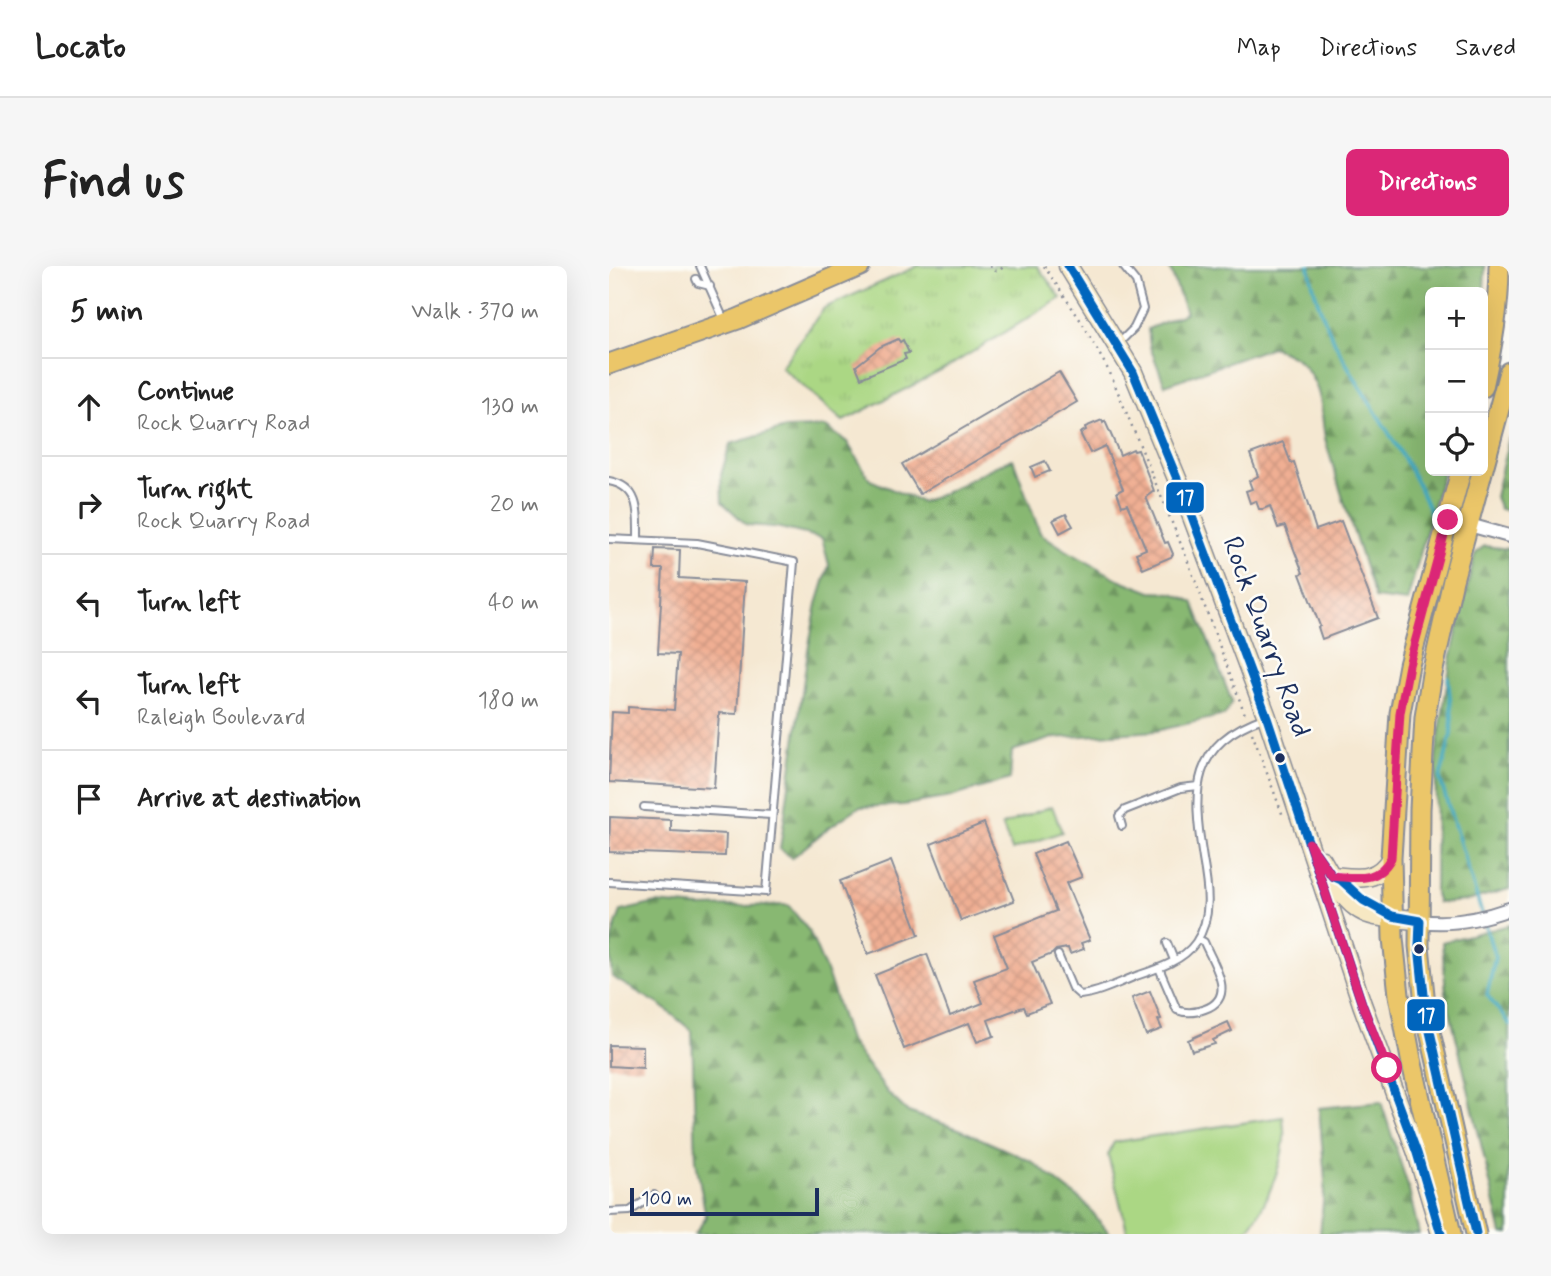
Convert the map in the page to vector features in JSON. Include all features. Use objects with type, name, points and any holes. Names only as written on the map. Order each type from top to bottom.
[{"type":"main road","points":[[609,364],[726,323],[860,266]]},
{"type":"main road","name":"Rock Quarry Road","points":[[1068,266],[1133,372],[1185,498],[1267,717],[1362,1004],[1417,1153],[1441,1234]]},
{"type":"main road","points":[[1488,366],[1499,301],[1499,266]]},
{"type":"main road","points":[[1451,1234],[1403,1018],[1392,916],[1391,858],[1400,713],[1409,665],[1509,372]]},
{"type":"main road","points":[[1461,476],[1458,522],[1425,718],[1420,809],[1419,946],[1426,1014],[1476,1234]]},
{"type":"main road","name":"Rock Quarry Road","points":[[1309,843],[1332,876],[1341,880],[1363,900],[1392,916],[1420,921]]},
{"type":"main road","points":[[1332,876],[1371,877],[1385,869],[1391,858]]},
{"type":"street","points":[[1458,522],[1509,536]]},
{"type":"street","points":[[1420,921],[1441,923],[1485,917],[1509,909]]},
{"type":"lane","points":[[700,266],[726,323]]},
{"type":"lane","points":[[1117,345],[1133,328],[1143,309],[1136,282],[1123,266]]},
{"type":"lane","points":[[696,279],[710,286]]},
{"type":"lane","points":[[609,481],[628,489],[638,507],[638,540]]},
{"type":"lane","points":[[609,539],[697,543],[794,562],[766,892],[609,882]]},
{"type":"lane","points":[[1058,955],[1072,988],[1080,995],[1159,968],[1185,954],[1198,939],[1203,928],[1208,895],[1197,811],[1198,786],[1204,766],[1220,742],[1231,733],[1267,717]]},
{"type":"lane","points":[[1122,826],[1119,816],[1125,810],[1181,788],[1198,786]]},
{"type":"lane","points":[[644,807],[772,815]]},
{"type":"lane","points":[[1159,968],[1177,1010],[1193,1013],[1211,1007],[1222,995],[1222,986],[1204,942],[1198,939]]},
{"type":"lane","points":[[1167,943],[1174,960]]},
{"type":"lane","points":[[609,1212],[630,1211],[654,1195]]},
{"type":"path","points":[[990,266],[992,270],[998,271],[1005,266]]},
{"type":"path","points":[[1044,266],[1081,321],[1109,373],[1187,559],[1285,821]]},
{"type":"green space","points":[[918,266],[1037,266],[1061,298],[943,370],[843,421],[781,367],[824,308]]},
{"type":"green space","points":[[1169,266],[1485,266],[1484,287],[1425,287],[1425,476],[1442,476],[1407,602],[1375,598],[1326,442],[1318,391],[1307,369],[1287,353],[1272,347],[1165,385],[1150,347],[1148,329],[1186,313]]},
{"type":"green space","points":[[826,427],[847,442],[870,480],[921,502],[1013,459],[1040,533],[1118,579],[1151,592],[1173,593],[1193,602],[1232,702],[1225,715],[1156,731],[1053,738],[1012,751],[1010,779],[951,797],[903,805],[859,807],[792,858],[780,849],[808,650],[817,604],[829,565],[822,538],[776,527],[747,525],[722,502],[721,475],[730,444],[786,428]]},
{"type":"green space","points":[[1509,437],[1509,511],[1500,509],[1495,497]]},
{"type":"green space","points":[[1484,546],[1509,549],[1509,889],[1466,901],[1438,903],[1435,894],[1436,756],[1451,659],[1462,609],[1475,554]]},
{"type":"green space","points":[[1052,806],[1062,832],[1012,850],[1002,825]]},
{"type":"green space","points":[[656,903],[700,907],[788,905],[809,931],[829,978],[849,1040],[888,1093],[908,1112],[959,1129],[1031,1161],[1085,1203],[1110,1234],[695,1234],[706,1217],[696,1161],[692,1031],[662,1006],[612,977],[611,943],[621,911]]},
{"type":"green space","points":[[1509,925],[1509,1234],[1502,1234],[1446,994],[1442,942]]},
{"type":"green space","points":[[1381,1102],[1408,1186],[1419,1234],[1320,1234],[1325,1181],[1319,1108]]},
{"type":"green space","points":[[1283,1117],[1284,1139],[1275,1176],[1258,1215],[1243,1234],[1128,1234],[1108,1155],[1114,1142]]},
{"type":"building","points":[[898,339],[900,342],[903,340],[909,353],[904,354],[906,359],[861,378],[856,366],[880,347]]},
{"type":"building","points":[[1059,372],[1077,402],[920,494],[902,464]]},
{"type":"building","points":[[1102,420],[1103,423],[1105,421],[1120,455],[1133,449],[1138,450],[1154,491],[1146,497],[1165,543],[1168,542],[1173,554],[1143,569],[1136,553],[1146,549],[1127,504],[1122,506],[1117,492],[1123,489],[1105,446],[1090,453],[1080,433],[1086,430],[1085,427]]},
{"type":"building","points":[[1283,442],[1291,463],[1294,462],[1316,530],[1341,521],[1378,618],[1322,639],[1318,627],[1320,626],[1300,574],[1303,573],[1285,526],[1278,528],[1270,506],[1259,509],[1256,501],[1250,503],[1246,491],[1252,489],[1249,481],[1258,476],[1250,454]]},
{"type":"building","points":[[1045,461],[1050,471],[1035,477],[1031,467]]},
{"type":"building","points":[[1066,514],[1073,526],[1060,533],[1053,520]]},
{"type":"building","points":[[655,549],[680,550],[679,578],[745,582],[737,714],[719,713],[714,788],[609,782],[612,712],[628,713],[628,707],[674,710],[678,654],[658,653],[663,569],[654,569]]},
{"type":"building","points":[[610,817],[671,820],[671,831],[726,834],[725,856],[609,852]]},
{"type":"building","points":[[984,823],[1014,901],[961,921],[931,844]]},
{"type":"building","points":[[1066,841],[1082,877],[1066,883],[1090,940],[1081,943],[1084,949],[1070,954],[1068,948],[1056,950],[1032,962],[1050,1004],[1027,1013],[1024,1007],[1020,1008],[988,1020],[994,1036],[977,1042],[969,1023],[904,1049],[875,975],[927,954],[950,1016],[983,1003],[974,980],[1007,968],[994,935],[1056,911],[1033,854]]},
{"type":"building","points":[[891,861],[919,935],[868,954],[840,881]]},
{"type":"building","points":[[1150,991],[1162,1029],[1146,1035],[1132,998]]},
{"type":"building","points":[[1228,1022],[1232,1031],[1213,1040],[1215,1044],[1192,1051],[1188,1040]]},
{"type":"building","points":[[609,1045],[643,1046],[643,1068],[609,1066]]},
{"type":"waterway","points":[[1309,266],[1331,335],[1405,460],[1422,492],[1435,526]]},
{"type":"waterway","points":[[1448,677],[1451,734],[1440,779],[1482,914]]},
{"type":"waterway","points":[[1484,921],[1495,957],[1487,995],[1509,1024]]},
{"type":"transit line","name":"17","points":[[1068,266],[1133,372],[1185,498],[1267,717],[1362,1004],[1417,1153],[1441,1234]]},
{"type":"transit line","name":"17","points":[[1316,853],[1332,876],[1341,880],[1363,900],[1392,916],[1420,921],[1419,946],[1426,1014],[1476,1233]]},
{"type":"route","points":[[1387,1068],[1362,1004],[1309,843],[1332,876],[1371,877],[1385,869],[1391,858],[1400,713],[1409,665],[1448,520]]}]
